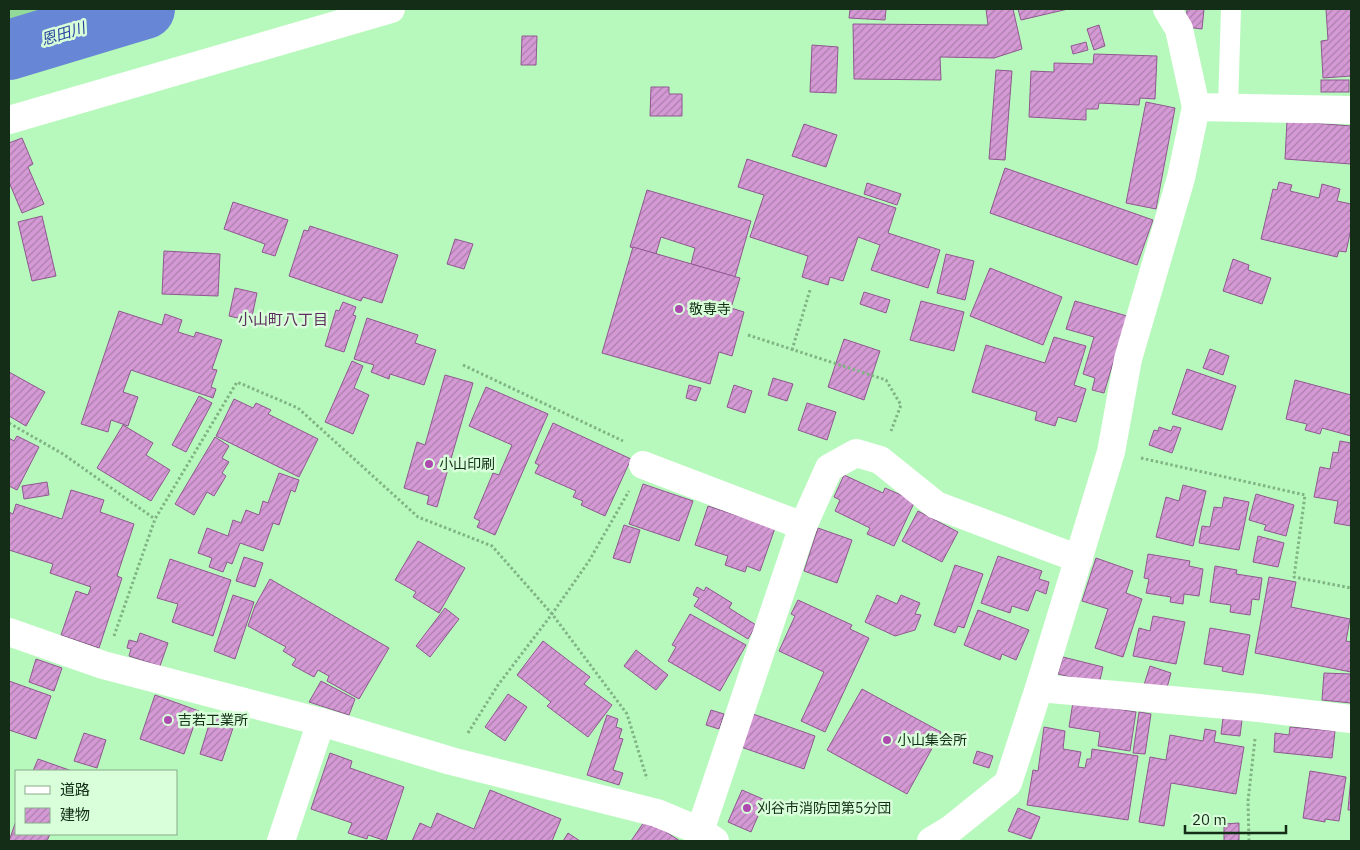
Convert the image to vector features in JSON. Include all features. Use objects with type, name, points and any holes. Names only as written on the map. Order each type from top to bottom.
[{"type":"street","points":[[9,120],[391,9]]},
{"type":"street","points":[[949,837],[1008,782],[1039,688],[1111,452],[1128,359],[1181,178],[1196,107],[1179,28],[1167,9]]},
{"type":"street","points":[[1196,107],[1351,110]]},
{"type":"street","points":[[9,632],[104,665],[321,722],[451,761],[657,813],[707,836],[803,526],[829,468],[856,453],[880,460],[936,505],[1079,559]]},
{"type":"street","points":[[643,465],[803,526]]},
{"type":"street","points":[[1039,688],[1259,708],[1351,719]]},
{"type":"street","points":[[280,841],[321,722]]},
{"type":"lane","points":[[1228,107],[1231,9]]},
{"type":"path","points":[[792,350],[810,290]]},
{"type":"path","points":[[748,335],[886,380],[901,405],[880,460]]},
{"type":"path","points":[[451,761],[498,685],[552,614],[589,561],[643,465],[637,447],[463,365]]},
{"type":"path","points":[[104,665],[156,518],[237,382],[298,408],[418,517],[492,546],[552,614],[627,714],[657,813]]},
{"type":"path","points":[[9,423],[63,454],[156,518]]},
{"type":"path","points":[[1111,452],[1305,495],[1294,577],[1351,588]]},
{"type":"path","points":[[1248,841],[1248,801],[1259,708]]},
{"type":"green space","points":[[9,9],[52,9],[9,22]]},
{"type":"building","points":[[850,9],[886,9],[885,20],[849,18]]},
{"type":"building","points":[[986,9],[1013,9],[1022,49],[994,58],[940,57],[941,80],[854,79],[853,24],[988,25]]},
{"type":"building","points":[[1018,9],[1068,9],[1021,20]]},
{"type":"building","points":[[1187,9],[1204,9],[1202,29],[1186,27]]},
{"type":"building","points":[[1326,9],[1351,9],[1351,76],[1323,78],[1321,41],[1328,40]]},
{"type":"building","points":[[1099,25],[1105,46],[1094,50],[1087,29]]},
{"type":"building","points":[[522,36],[537,36],[536,65],[521,65]]},
{"type":"building","points":[[1086,42],[1088,50],[1073,54],[1071,46]]},
{"type":"building","points":[[812,45],[838,47],[836,93],[810,92]]},
{"type":"building","points":[[1094,54],[1157,56],[1155,99],[1140,98],[1139,105],[1099,103],[1098,109],[1086,109],[1086,120],[1029,117],[1031,71],[1054,72],[1054,63],[1093,64]]},
{"type":"building","points":[[996,70],[1012,71],[1005,160],[989,159]]},
{"type":"building","points":[[1321,80],[1349,80],[1349,92],[1321,92]]},
{"type":"building","points":[[651,87],[669,87],[669,94],[682,94],[682,116],[650,116]]},
{"type":"building","points":[[1146,102],[1175,108],[1156,209],[1126,203]]},
{"type":"building","points":[[1287,121],[1351,126],[1351,164],[1285,159]]},
{"type":"building","points":[[804,124],[837,135],[826,167],[792,156]]},
{"type":"building","points":[[22,138],[33,164],[28,167],[44,204],[22,213],[9,182],[9,143]]},
{"type":"building","points":[[747,159],[896,208],[888,233],[940,250],[928,288],[871,270],[880,245],[858,237],[843,281],[830,277],[828,285],[802,277],[808,256],[750,237],[764,195],[738,187]]},
{"type":"building","points":[[1005,168],[1153,220],[1137,265],[990,213]]},
{"type":"building","points":[[1279,182],[1292,185],[1290,191],[1319,198],[1322,184],[1340,189],[1337,201],[1351,204],[1351,229],[1346,252],[1339,251],[1337,257],[1261,239],[1273,189],[1277,190]]},
{"type":"building","points":[[867,183],[901,194],[897,205],[864,194]]},
{"type":"building","points":[[647,190],[751,221],[735,277],[691,264],[695,248],[661,237],[656,254],[630,247]]},
{"type":"building","points":[[233,202],[288,220],[275,256],[262,252],[265,244],[224,229]]},
{"type":"building","points":[[42,216],[56,276],[32,281],[18,222]]},
{"type":"building","points":[[310,226],[398,255],[382,303],[363,297],[361,301],[289,276],[304,230],[308,231]]},
{"type":"building","points":[[455,239],[473,244],[464,269],[447,264]]},
{"type":"building","points":[[633,247],[740,278],[731,308],[744,312],[732,356],[719,352],[710,384],[602,353]]},
{"type":"building","points":[[164,251],[220,254],[218,296],[162,294]]},
{"type":"building","points":[[946,254],[974,261],[965,300],[937,293]]},
{"type":"building","points":[[1233,259],[1249,265],[1248,270],[1271,278],[1262,304],[1223,291]]},
{"type":"building","points":[[990,268],[1062,297],[1043,345],[970,316]]},
{"type":"building","points":[[235,288],[257,293],[251,321],[229,316]]},
{"type":"building","points":[[864,292],[890,300],[886,313],[860,304]]},
{"type":"building","points":[[921,301],[964,312],[954,351],[910,340]]},
{"type":"building","points":[[1075,301],[1127,316],[1104,393],[1092,390],[1095,378],[1083,374],[1094,337],[1066,329]]},
{"type":"building","points":[[343,302],[356,307],[353,315],[356,316],[344,352],[325,346],[336,310],[339,311]]},
{"type":"building","points":[[119,311],[162,325],[165,314],[182,320],[178,332],[194,337],[196,332],[222,340],[212,369],[217,370],[211,387],[216,389],[213,398],[131,370],[123,392],[138,397],[128,426],[111,420],[108,432],[81,424]]},
{"type":"building","points":[[367,318],[418,335],[415,343],[436,350],[424,385],[390,374],[389,379],[371,372],[374,365],[354,359]]},
{"type":"building","points":[[1054,337],[1086,346],[1074,385],[1086,389],[1076,422],[1058,417],[1055,426],[1035,420],[1037,412],[972,392],[986,345],[1045,363]]},
{"type":"building","points":[[844,339],[880,351],[864,400],[828,387]]},
{"type":"building","points":[[1210,349],[1229,356],[1223,375],[1203,368]]},
{"type":"building","points":[[352,361],[363,366],[354,388],[369,395],[353,434],[325,422]]},
{"type":"building","points":[[1187,369],[1236,386],[1222,430],[1172,414]]},
{"type":"building","points":[[9,372],[45,392],[26,426],[9,416]]},
{"type":"building","points":[[445,375],[473,383],[437,507],[427,504],[429,496],[404,488],[417,442],[425,445]]},
{"type":"building","points":[[773,378],[793,384],[787,401],[768,395]]},
{"type":"building","points":[[1295,380],[1351,395],[1351,436],[1322,428],[1320,434],[1305,430],[1307,424],[1286,419]]},
{"type":"building","points":[[689,385],[701,388],[696,401],[686,398]]},
{"type":"building","points":[[734,385],[752,391],[745,413],[727,407]]},
{"type":"building","points":[[486,387],[548,414],[495,535],[477,527],[480,521],[474,518],[493,473],[499,475],[512,445],[469,426]]},
{"type":"building","points":[[199,396],[212,403],[186,452],[172,445]]},
{"type":"building","points":[[234,399],[253,408],[256,403],[271,410],[268,414],[318,439],[299,477],[216,436]]},
{"type":"building","points":[[807,403],[836,412],[827,440],[798,430]]},
{"type":"building","points":[[553,423],[631,459],[605,516],[581,505],[583,501],[573,497],[576,491],[535,473],[539,465],[535,463]]},
{"type":"building","points":[[123,425],[153,443],[146,455],[170,470],[151,501],[97,468]]},
{"type":"building","points":[[1173,426],[1181,428],[1172,453],[1149,445],[1154,430],[1158,431],[1159,427],[1171,431]]},
{"type":"building","points":[[17,436],[39,447],[17,490],[9,486],[9,438],[14,441]]},
{"type":"building","points":[[215,437],[229,446],[222,458],[229,462],[222,473],[226,476],[214,496],[207,492],[194,515],[175,504]]},
{"type":"building","points":[[1340,441],[1351,443],[1351,526],[1334,523],[1338,501],[1314,497],[1320,467],[1330,469],[1333,452],[1338,453]]},
{"type":"building","points":[[279,473],[299,480],[295,492],[291,490],[279,525],[273,523],[263,551],[240,543],[232,564],[227,562],[223,572],[209,567],[212,558],[198,553],[207,528],[228,536],[233,520],[241,523],[246,510],[259,515],[263,501],[268,503]]},
{"type":"building","points":[[844,475],[883,493],[885,488],[915,501],[894,546],[867,534],[870,528],[835,511],[840,500],[834,497]]},
{"type":"building","points":[[47,482],[49,495],[24,499],[22,486]]},
{"type":"building","points":[[643,484],[693,501],[679,541],[629,524]]},
{"type":"building","points":[[1183,485],[1206,491],[1193,546],[1156,537],[1166,497],[1179,501]]},
{"type":"building","points":[[71,490],[104,500],[100,512],[134,524],[117,576],[122,578],[99,648],[61,635],[76,591],[88,595],[91,587],[50,573],[53,564],[9,550],[9,512],[13,514],[16,504],[62,519]]},
{"type":"building","points":[[1256,494],[1294,505],[1286,536],[1264,530],[1266,525],[1249,520]]},
{"type":"building","points":[[1224,497],[1249,502],[1239,550],[1199,543],[1202,526],[1210,527],[1214,507],[1222,508]]},
{"type":"building","points":[[708,506],[775,528],[760,571],[747,566],[745,572],[725,565],[728,556],[695,545]]},
{"type":"building","points":[[918,511],[958,532],[942,562],[902,541]]},
{"type":"building","points":[[624,525],[640,530],[630,563],[613,558]]},
{"type":"building","points":[[818,528],[852,540],[837,583],[804,571]]},
{"type":"building","points":[[1258,536],[1284,543],[1278,567],[1253,562]]},
{"type":"building","points":[[418,541],[465,568],[439,613],[413,597],[416,592],[395,580]]},
{"type":"building","points":[[1148,554],[1190,561],[1189,566],[1203,569],[1199,596],[1184,594],[1183,604],[1170,602],[1171,597],[1146,593],[1149,579],[1144,578]]},
{"type":"building","points":[[998,556],[1042,571],[1039,579],[1049,582],[1046,594],[1036,590],[1028,611],[1012,606],[1010,613],[981,603]]},
{"type":"building","points":[[244,557],[263,563],[255,587],[236,581]]},
{"type":"building","points":[[1096,558],[1133,571],[1126,593],[1142,599],[1123,657],[1095,648],[1108,609],[1082,601]]},
{"type":"building","points":[[170,559],[231,580],[213,636],[172,622],[178,604],[157,598]]},
{"type":"building","points":[[955,565],[983,574],[964,628],[958,626],[955,633],[934,625]]},
{"type":"building","points":[[1215,566],[1237,570],[1236,574],[1262,578],[1259,600],[1252,599],[1250,615],[1230,612],[1231,605],[1210,602]]},
{"type":"building","points":[[1269,577],[1296,582],[1291,607],[1350,619],[1346,641],[1351,642],[1351,672],[1255,653]]},
{"type":"building","points":[[270,579],[389,648],[359,699],[327,681],[329,676],[318,670],[314,677],[292,665],[296,659],[283,651],[286,647],[248,626],[255,606]]},
{"type":"building","points":[[697,587],[704,591],[706,587],[732,603],[729,608],[756,625],[748,639],[694,606],[699,598],[693,595]]},
{"type":"building","points":[[233,595],[254,602],[235,659],[214,651]]},
{"type":"building","points":[[877,595],[897,604],[901,595],[920,603],[915,614],[921,615],[915,630],[895,636],[865,622]]},
{"type":"building","points":[[798,600],[852,625],[850,629],[869,638],[825,732],[801,721],[824,672],[779,651],[795,616],[791,614]]},
{"type":"building","points":[[445,608],[459,619],[430,657],[416,646]]},
{"type":"building","points":[[978,610],[1029,630],[1016,660],[1002,654],[1000,660],[964,645]]},
{"type":"building","points":[[690,614],[746,645],[720,691],[668,661],[676,647],[672,645]]},
{"type":"building","points":[[1153,616],[1185,622],[1176,664],[1133,656],[1139,628],[1150,631]]},
{"type":"building","points":[[1210,628],[1250,635],[1243,675],[1222,671],[1223,667],[1204,664]]},
{"type":"building","points":[[140,633],[168,643],[160,666],[129,656],[131,649],[127,648],[129,640],[137,642]]},
{"type":"building","points":[[543,641],[590,677],[584,684],[612,705],[588,737],[547,706],[551,702],[517,675]]},
{"type":"building","points":[[636,650],[668,675],[656,690],[624,666]]},
{"type":"building","points":[[1063,657],[1103,667],[1099,684],[1058,674]]},
{"type":"building","points":[[36,659],[62,668],[54,691],[29,682]]},
{"type":"building","points":[[1150,666],[1171,673],[1165,695],[1143,688]]},
{"type":"building","points":[[1324,673],[1351,674],[1351,703],[1322,700]]},
{"type":"building","points":[[9,681],[51,696],[36,739],[9,730]]},
{"type":"building","points":[[321,681],[355,699],[349,715],[309,702]]},
{"type":"building","points":[[862,689],[941,732],[907,794],[827,750]]},
{"type":"building","points":[[508,694],[527,707],[505,741],[485,727]]},
{"type":"building","points":[[155,695],[199,711],[184,754],[140,739]]},
{"type":"building","points":[[1073,702],[1136,712],[1130,751],[1098,746],[1100,732],[1069,727]]},
{"type":"building","points":[[711,710],[724,714],[719,729],[706,725]]},
{"type":"building","points":[[1139,712],[1151,714],[1145,754],[1133,753]]},
{"type":"building","points":[[753,714],[815,736],[804,769],[741,747]]},
{"type":"building","points":[[212,715],[235,722],[222,761],[200,754]]},
{"type":"building","points":[[607,715],[618,719],[616,727],[622,729],[619,738],[623,739],[613,770],[623,773],[619,785],[587,775]]},
{"type":"building","points":[[1223,718],[1242,720],[1240,736],[1221,734]]},
{"type":"building","points":[[1044,727],[1065,731],[1063,749],[1081,752],[1078,767],[1085,768],[1087,759],[1091,759],[1092,749],[1138,756],[1128,820],[1027,805],[1033,770],[1038,771]]},
{"type":"building","points":[[1290,727],[1335,731],[1332,758],[1274,752],[1275,733],[1289,735]]},
{"type":"building","points":[[1205,729],[1216,731],[1214,742],[1244,747],[1236,794],[1171,783],[1164,826],[1139,822],[1150,757],[1166,760],[1170,735],[1203,741]]},
{"type":"building","points":[[84,733],[106,740],[97,768],[74,761]]},
{"type":"building","points":[[977,751],[993,756],[989,768],[973,763]]},
{"type":"building","points":[[330,753],[352,761],[350,768],[404,787],[386,841],[368,835],[367,839],[348,833],[352,823],[311,809]]},
{"type":"building","points":[[38,759],[69,770],[33,770]]},
{"type":"building","points":[[1310,771],[1346,777],[1339,821],[1325,819],[1325,822],[1303,818]]},
{"type":"building","points":[[1351,776],[1351,810],[1348,810]]},
{"type":"building","points":[[490,790],[561,819],[552,841],[412,841],[420,823],[431,828],[437,813],[474,829]]},
{"type":"building","points":[[742,790],[765,800],[751,832],[728,822]]},
{"type":"building","points":[[1018,808],[1040,817],[1031,839],[1008,831]]},
{"type":"building","points":[[646,819],[680,841],[631,841]]},
{"type":"building","points":[[1239,823],[1239,841],[1224,841],[1224,824]]},
{"type":"building","points":[[15,824],[15,835],[50,835],[47,841],[9,841]]},
{"type":"building","points":[[568,833],[580,841],[563,841]]},
{"type":"waterway","name":"恩田川","points":[[9,50],[145,9]]},
{"type":"place","name":"敬専寺","points":[[679,309]]},
{"type":"place","name":"小山印刷","points":[[429,464]]},
{"type":"place","name":"吉若工業所","points":[[168,720]]},
{"type":"place","name":"小山集会所","points":[[887,740]]},
{"type":"place","name":"刈谷市消防団第5分団","points":[[747,808]]},
{"type":"district","name":"小山町八丁目","points":[[283,320]]}]
